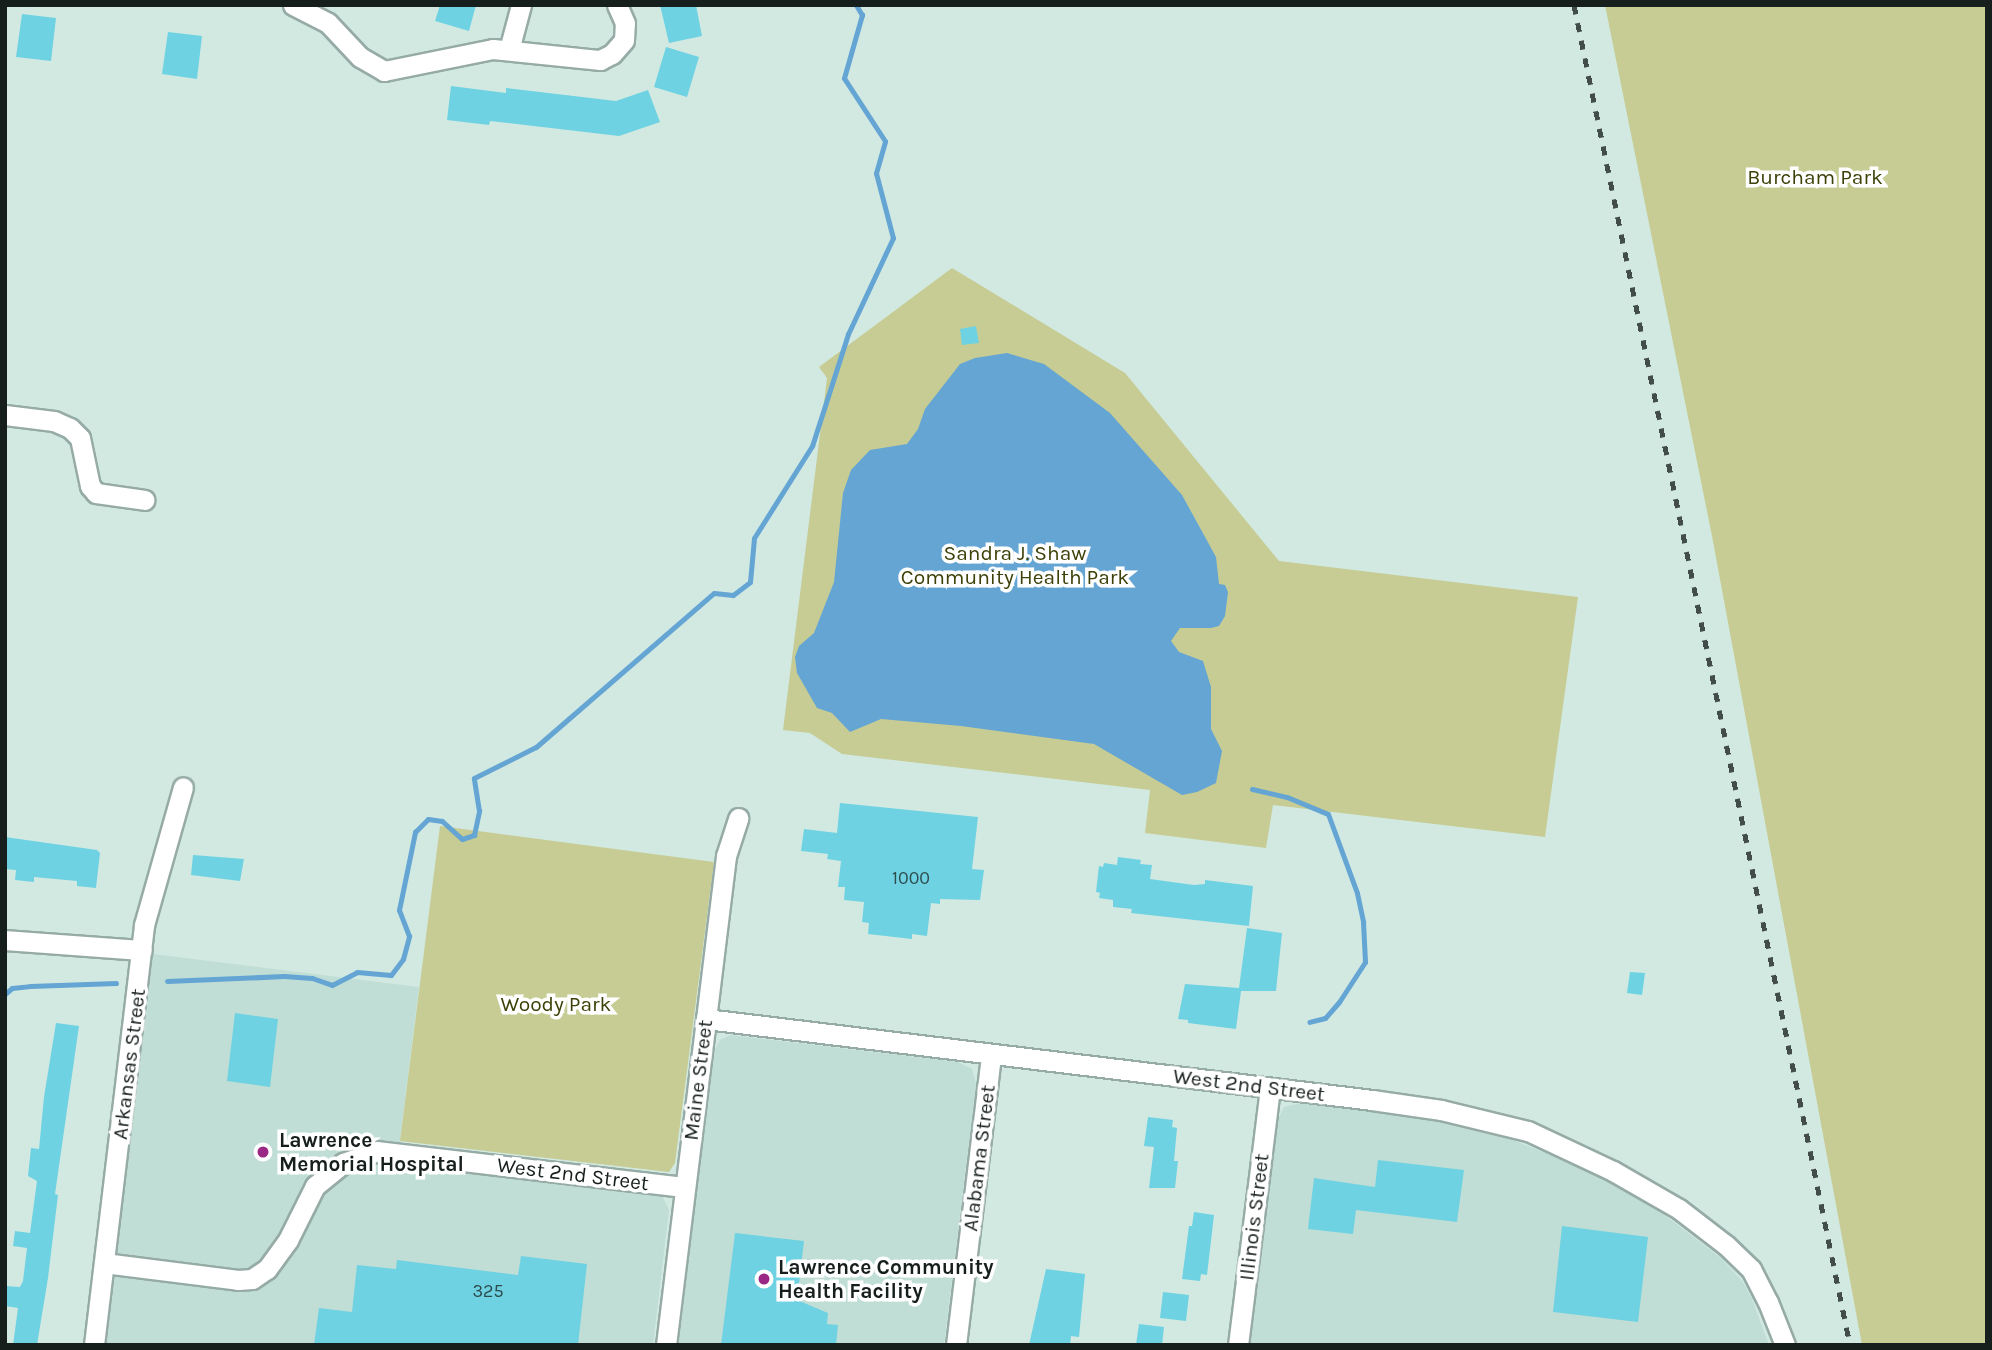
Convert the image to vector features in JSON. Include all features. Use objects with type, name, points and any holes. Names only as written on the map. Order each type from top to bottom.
[{"type":"street","points":[[293,5],[328,23],[360,57],[384,71],[476,51],[509,50],[586,61],[606,58],[620,47],[625,35],[624,18],[617,5]]},
{"type":"street","points":[[509,50],[521,5]]},
{"type":"street","points":[[5,415],[54,421],[70,428],[80,438],[90,486],[96,493],[145,500]]},
{"type":"street","name":"Arkansas Street","points":[[94,1345],[144,925],[183,787]]},
{"type":"street","name":"Maine Street","points":[[666,1345],[726,856],[738,817]]},
{"type":"street","points":[[5,940],[142,950]]},
{"type":"street","name":"West 2nd Street","points":[[706,1019],[1441,1110],[1528,1131],[1585,1156],[1679,1209],[1726,1245],[1751,1269],[1768,1302],[1784,1345]]},
{"type":"street","name":"Alabama Street","points":[[956,1345],[991,1054]]},
{"type":"street","name":"Illinois Street","points":[[1238,1345],[1270,1088]]},
{"type":"street","name":"West 2nd Street","points":[[104,1263],[238,1280],[253,1279],[267,1269],[288,1240],[315,1186],[343,1163],[377,1151],[685,1187]]},
{"type":"shaded area","name":"Lawrence Memorial Hospital","points":[[153,954],[419,987],[397,1164],[663,1197],[669,1210],[653,1345],[105,1345]]},
{"type":"shaded area","points":[[730,1035],[958,1062],[972,1069],[976,1084],[944,1345],[678,1345],[713,1053],[720,1040]]},
{"type":"shaded area","points":[[1304,1102],[1477,1126],[1596,1173],[1662,1213],[1721,1258],[1743,1282],[1769,1345],[1248,1345],[1276,1123],[1284,1107]]},
{"type":"green space","name":"Burcham Park","points":[[1605,5],[1987,5],[1987,1345],[1862,1345],[1712,536]]},
{"type":"green space","name":"Sandra J. Shaw Community Health Park","points":[[952,268],[1125,373],[1279,561],[1578,597],[1545,837],[1273,805],[1266,848],[1145,833],[1150,790],[842,754],[810,733],[783,730],[827,378],[819,367]]},
{"type":"green space","name":"Woody Park","points":[[440,826],[714,862],[675,1163],[669,1172],[400,1141]]},
{"type":"water","points":[[1007,353],[1044,364],[1110,413],[1182,495],[1216,557],[1219,584],[1225,585],[1228,592],[1225,616],[1219,626],[1180,628],[1171,641],[1179,652],[1203,661],[1211,687],[1211,729],[1222,751],[1216,783],[1197,792],[1182,795],[1094,744],[961,726],[881,719],[850,732],[832,713],[817,708],[797,673],[795,657],[799,646],[814,633],[834,582],[843,493],[851,470],[870,450],[907,444],[918,429],[925,409],[960,364],[975,358]]},
{"type":"building","points":[[440,5],[476,5],[469,31],[435,21]]},
{"type":"building","points":[[660,5],[696,5],[702,36],[669,43]]},
{"type":"building","points":[[22,14],[56,18],[51,61],[16,57]]},
{"type":"building","points":[[168,32],[202,36],[197,79],[162,74]]},
{"type":"building","points":[[666,47],[699,57],[687,97],[654,87]]},
{"type":"building","points":[[451,86],[506,93],[506,88],[616,101],[648,90],[660,122],[619,136],[490,121],[489,125],[447,120]]},
{"type":"building","points":[[976,326],[979,343],[962,345],[960,329]]},
{"type":"building","points":[[840,803],[978,817],[972,869],[984,870],[980,900],[940,899],[940,904],[931,903],[927,936],[912,934],[912,939],[868,934],[869,923],[862,922],[864,902],[844,900],[845,887],[838,887],[841,861],[827,859],[828,854],[801,851],[804,829],[837,833]]},
{"type":"building","points":[[5,837],[97,850],[100,853],[96,888],[77,886],[77,881],[34,877],[34,882],[15,880],[16,870],[5,869]]},
{"type":"building","points":[[193,855],[244,859],[240,881],[191,875]]},
{"type":"building","points":[[1118,857],[1141,860],[1140,864],[1152,865],[1150,879],[1194,885],[1205,884],[1205,880],[1253,886],[1249,926],[1131,913],[1132,909],[1113,907],[1113,900],[1099,898],[1100,893],[1096,892],[1099,866],[1103,867],[1104,863],[1117,865]]},
{"type":"building","points":[[1247,928],[1282,933],[1276,991],[1241,991],[1236,1029],[1188,1023],[1188,1020],[1178,1019],[1185,984],[1239,988]]},
{"type":"building","points":[[1630,972],[1645,973],[1642,995],[1627,993]]},
{"type":"building","points":[[235,1013],[278,1019],[270,1087],[227,1081]]},
{"type":"building","points":[[56,1023],[79,1026],[55,1194],[58,1195],[48,1278],[37,1345],[13,1345],[18,1308],[5,1306],[5,1286],[20,1287],[23,1281],[27,1248],[13,1246],[15,1231],[30,1233],[37,1181],[28,1176],[31,1148],[39,1149]]},
{"type":"building","points":[[1148,1117],[1173,1120],[1172,1127],[1177,1128],[1175,1188],[1149,1188],[1154,1147],[1144,1146]]},
{"type":"building","points":[[1378,1160],[1464,1170],[1457,1222],[1356,1210],[1353,1234],[1308,1229],[1314,1178],[1375,1187]]},
{"type":"building","points":[[1194,1212],[1214,1215],[1207,1275],[1201,1274],[1200,1281],[1182,1279],[1189,1226],[1192,1226]]},
{"type":"building","points":[[1562,1226],[1648,1237],[1638,1322],[1553,1312]]},
{"type":"building","name":"Lawrence Community Health Facility","points":[[735,1233],[804,1241],[797,1300],[828,1313],[827,1324],[838,1325],[836,1345],[721,1345]]},
{"type":"building","points":[[521,1256],[587,1264],[578,1345],[314,1345],[319,1308],[352,1312],[357,1265],[396,1269],[397,1260],[518,1275]]},
{"type":"building","points":[[1046,1269],[1085,1274],[1079,1337],[1071,1336],[1070,1345],[1029,1345]]},
{"type":"building","points":[[1163,1292],[1189,1295],[1186,1321],[1160,1318]]},
{"type":"building","points":[[1139,1324],[1164,1327],[1162,1345],[1136,1345]]},
{"type":"waterway","points":[[167,981],[284,976],[312,978],[332,985],[357,972],[391,975],[403,959],[409,936],[399,910],[415,832],[428,819],[442,821],[462,839],[474,835],[479,811],[474,778],[536,747],[714,593],[733,595],[750,582],[754,538],[812,446],[848,334],[893,238],[876,173],[885,141],[844,78],[862,15],[856,5]]},
{"type":"waterway","points":[[1252,789],[1287,797],[1328,814],[1357,893],[1363,922],[1365,962],[1325,1018],[1309,1022]]},
{"type":"waterway","points":[[5,994],[12,988],[30,986],[116,983]]},
{"type":"railway","points":[[1574,5],[1850,1345]]},
{"type":"place","name":"Lawrence Memorial Hospital","points":[[263,1152]]},
{"type":"place","name":"Lawrence Community Health Facility","points":[[764,1279]]}]
